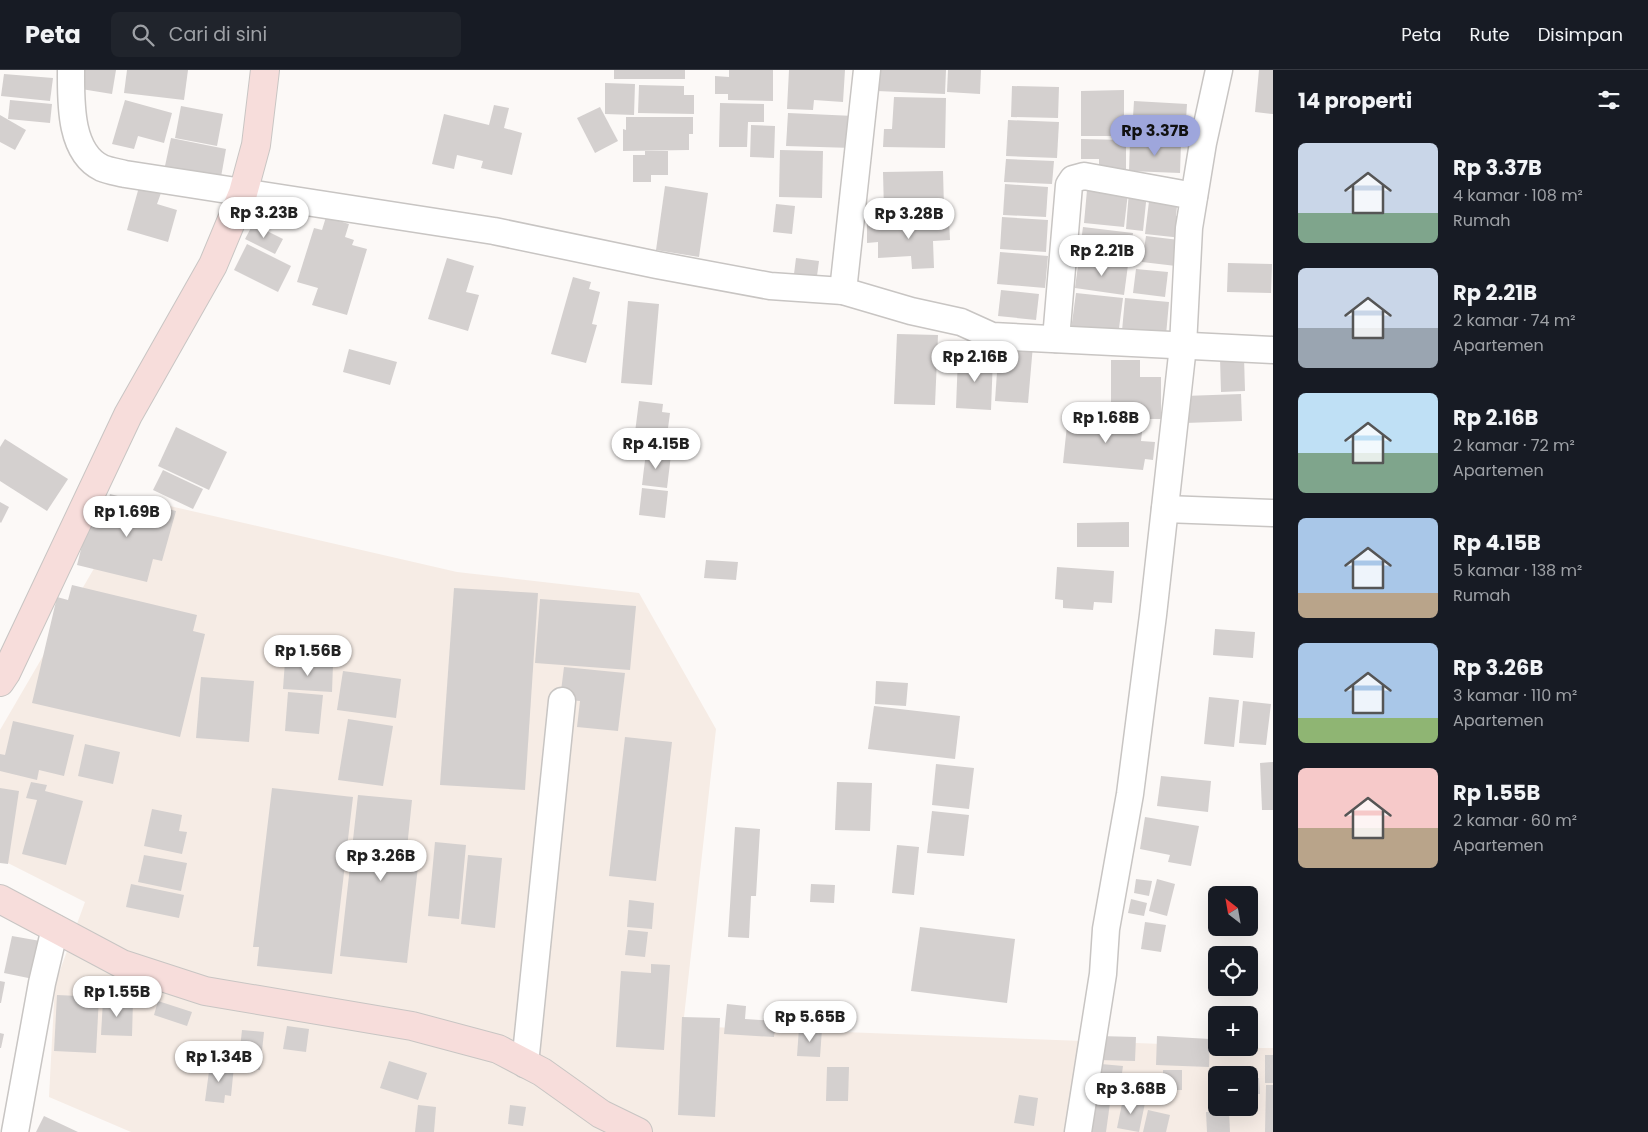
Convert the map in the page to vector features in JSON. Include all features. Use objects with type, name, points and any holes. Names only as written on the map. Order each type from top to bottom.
[{"type":"street","points":[[71,70],[70,110],[80,144],[88,157],[102,168],[124,174],[494,231],[770,286],[843,291],[911,311],[961,322],[992,336],[1273,350]]},
{"type":"street","points":[[0,682],[6,673],[128,415],[213,265],[243,193],[256,145],[264,70]]},
{"type":"street","points":[[843,291],[867,70]]},
{"type":"street","points":[[1078,1132],[1102,974],[1106,929],[1130,794],[1165,509],[1183,346],[1189,228],[1202,142],[1219,70]]},
{"type":"street","points":[[1056,339],[1069,185],[1073,179],[1084,176],[1194,196]]},
{"type":"street","points":[[1165,509],[1273,513]]},
{"type":"street","points":[[525,1064],[562,700]]},
{"type":"street","points":[[0,899],[122,964],[205,991],[412,1026],[498,1049],[542,1072],[601,1114],[638,1132]]},
{"type":"street","points":[[15,1132],[42,983],[55,928]]},
{"type":"shaded area","points":[[135,498],[457,572],[639,593],[716,729],[683,1026],[1208,1046],[1208,1056],[1258,1056],[1258,1048],[1273,1048],[1273,1132],[131,1132],[49,1097],[55,984],[85,902],[0,859],[0,730]]},
{"type":"building","points":[[78,70],[116,70],[112,94],[75,88]]},
{"type":"building","points":[[127,70],[188,70],[184,100],[124,93]]},
{"type":"building","points":[[614,70],[685,70],[685,79],[614,79]]},
{"type":"building","points":[[729,70],[773,70],[773,101],[728,100],[728,94],[715,94],[715,76],[729,77]]},
{"type":"building","points":[[789,70],[845,70],[843,102],[814,100],[813,110],[787,109]]},
{"type":"building","points":[[878,70],[946,70],[945,94],[877,91]]},
{"type":"building","points":[[948,70],[981,70],[980,94],[947,92]]},
{"type":"building","points":[[1259,70],[1273,70],[1273,114],[1255,112]]},
{"type":"building","points":[[4,74],[53,78],[50,101],[1,96]]},
{"type":"building","points":[[605,83],[635,84],[634,115],[605,114]]},
{"type":"building","points":[[639,85],[684,86],[684,95],[694,95],[694,114],[638,113]]},
{"type":"building","points":[[1012,86],[1059,87],[1058,118],[1011,117]]},
{"type":"building","points":[[1124,90],[1124,136],[1081,136],[1081,91]]},
{"type":"building","points":[[894,97],[946,98],[945,148],[883,147],[884,129],[892,129]]},
{"type":"building","points":[[10,100],[52,104],[50,123],[8,119]]},
{"type":"building","points":[[125,100],[172,113],[164,143],[138,136],[134,149],[112,144]]},
{"type":"building","points":[[1134,101],[1187,104],[1185,137],[1132,134]]},
{"type":"building","points":[[720,103],[764,104],[764,122],[748,122],[747,147],[719,147]]},
{"type":"building","points":[[494,105],[509,108],[504,128],[522,133],[512,175],[481,168],[483,161],[457,155],[454,169],[432,164],[444,114],[489,125]]},
{"type":"building","points":[[181,106],[223,114],[217,146],[175,138]]},
{"type":"building","points":[[600,107],[618,141],[595,153],[577,118]]},
{"type":"building","points":[[788,113],[854,116],[853,148],[786,146]]},
{"type":"building","points":[[0,115],[26,130],[15,150],[0,142]]},
{"type":"building","points":[[626,117],[693,117],[693,134],[689,134],[689,150],[623,151],[623,129],[626,130]]},
{"type":"building","points":[[1008,120],[1059,122],[1057,158],[1006,156]]},
{"type":"building","points":[[751,125],[775,126],[774,158],[750,157]]},
{"type":"building","points":[[171,138],[226,149],[221,177],[165,166]]},
{"type":"building","points":[[1081,139],[1126,140],[1126,176],[1099,176],[1099,159],[1081,159]]},
{"type":"building","points":[[1130,141],[1181,143],[1180,173],[1129,171]]},
{"type":"building","points":[[780,150],[823,151],[822,198],[779,197]]},
{"type":"building","points":[[645,151],[668,151],[668,175],[651,175],[651,182],[633,182],[633,155],[645,155]]},
{"type":"building","points":[[1006,159],[1054,161],[1052,184],[1004,182]]},
{"type":"building","points":[[943,171],[944,208],[884,211],[883,172]]},
{"type":"building","points":[[1005,184],[1048,187],[1046,217],[1003,215]]},
{"type":"building","points":[[665,186],[708,193],[699,257],[656,250]]},
{"type":"building","points":[[139,187],[161,193],[157,204],[177,210],[168,242],[127,230]]},
{"type":"building","points":[[1087,190],[1128,193],[1124,227],[1084,223]]},
{"type":"building","points":[[1129,191],[1147,193],[1143,231],[1126,229]]},
{"type":"building","points":[[1150,193],[1178,196],[1176,216],[1185,217],[1182,238],[1145,234]]},
{"type":"building","points":[[776,204],[795,206],[792,234],[773,232]]},
{"type":"building","points":[[326,217],[349,224],[345,237],[354,240],[352,245],[367,249],[347,315],[312,305],[318,288],[297,282],[314,228],[322,230]]},
{"type":"building","points":[[1002,217],[1048,220],[1046,252],[1000,249]]},
{"type":"building","points":[[949,220],[950,240],[933,241],[934,268],[912,269],[911,256],[878,258],[878,242],[867,243],[867,222]]},
{"type":"building","points":[[253,224],[283,239],[275,254],[245,239]]},
{"type":"building","points":[[1083,227],[1133,233],[1129,263],[1079,256]]},
{"type":"building","points":[[1146,236],[1179,240],[1176,266],[1142,262]]},
{"type":"building","points":[[247,244],[291,266],[278,292],[234,270]]},
{"type":"building","points":[[1000,252],[1048,256],[1045,288],[997,284]]},
{"type":"building","points":[[447,258],[474,266],[466,292],[479,295],[468,331],[428,319]]},
{"type":"building","points":[[796,258],[819,261],[817,276],[794,274]]},
{"type":"building","points":[[1079,258],[1128,265],[1124,295],[1075,288]]},
{"type":"building","points":[[1228,263],[1272,264],[1271,293],[1227,292]]},
{"type":"building","points":[[1136,269],[1168,272],[1165,297],[1133,293]]},
{"type":"building","points":[[573,277],[591,282],[589,289],[600,292],[592,324],[597,325],[586,363],[551,354]]},
{"type":"building","points":[[1001,290],[1039,294],[1036,320],[998,316]]},
{"type":"building","points":[[1076,293],[1123,298],[1118,336],[1071,330]]},
{"type":"building","points":[[1125,298],[1169,302],[1166,335],[1122,331]]},
{"type":"building","points":[[628,301],[659,304],[652,385],[621,383]]},
{"type":"building","points":[[897,334],[938,335],[935,405],[894,404]]},
{"type":"building","points":[[999,343],[1033,345],[1028,403],[995,401]]},
{"type":"building","points":[[349,349],[397,362],[390,385],[343,372]]},
{"type":"building","points":[[958,356],[993,357],[991,410],[956,408]]},
{"type":"building","points":[[1244,357],[1245,391],[1221,392],[1220,358]]},
{"type":"building","points":[[1111,360],[1140,360],[1140,377],[1161,377],[1161,419],[1111,419]]},
{"type":"building","points":[[1241,394],[1242,421],[1185,423],[1184,396]]},
{"type":"building","points":[[639,401],[663,404],[662,412],[670,413],[665,451],[633,448]]},
{"type":"building","points":[[1068,416],[1143,423],[1141,441],[1155,442],[1153,460],[1145,459],[1143,470],[1063,463]]},
{"type":"building","points":[[176,427],[227,452],[209,490],[158,466]]},
{"type":"building","points":[[5,439],[68,479],[47,511],[0,481],[0,447]]},
{"type":"building","points":[[646,452],[671,455],[667,488],[642,485]]},
{"type":"building","points":[[163,470],[203,489],[193,509],[153,490]]},
{"type":"building","points":[[642,488],[668,491],[665,518],[639,515]]},
{"type":"building","points":[[110,494],[176,511],[162,561],[153,559],[147,582],[77,565],[90,514],[104,517]]},
{"type":"building","points":[[0,502],[9,507],[1,523],[0,522]]},
{"type":"building","points":[[1129,522],[1129,547],[1077,547],[1077,523]]},
{"type":"building","points":[[706,560],[738,562],[736,580],[704,578]]},
{"type":"building","points":[[1057,567],[1114,571],[1112,603],[1094,602],[1093,610],[1063,608],[1063,600],[1055,599]]},
{"type":"building","points":[[72,585],[197,615],[193,631],[205,634],[180,737],[32,703],[57,597],[68,600]]},
{"type":"building","points":[[454,588],[538,593],[525,790],[440,785]]},
{"type":"building","points":[[540,599],[636,606],[630,670],[535,663]]},
{"type":"building","points":[[1215,629],[1255,632],[1253,658],[1213,655]]},
{"type":"building","points":[[285,661],[333,664],[332,692],[283,689]]},
{"type":"building","points":[[564,667],[625,673],[618,731],[577,727],[580,701],[560,699]]},
{"type":"building","points":[[343,671],[401,679],[396,718],[337,710]]},
{"type":"building","points":[[201,677],[254,681],[249,742],[196,738]]},
{"type":"building","points":[[876,681],[908,683],[906,706],[875,704]]},
{"type":"building","points":[[288,692],[323,695],[319,734],[285,731]]},
{"type":"building","points":[[1209,697],[1239,700],[1234,747],[1204,744]]},
{"type":"building","points":[[1243,701],[1271,704],[1266,745],[1239,743]]},
{"type":"building","points":[[874,706],[960,716],[955,759],[868,749]]},
{"type":"building","points":[[348,719],[393,726],[383,786],[338,780]]},
{"type":"building","points":[[13,721],[74,735],[64,776],[39,770],[37,780],[0,771],[0,754],[5,755]]},
{"type":"building","points":[[625,737],[672,742],[656,881],[609,876]]},
{"type":"building","points":[[85,744],[120,752],[113,784],[78,776]]},
{"type":"building","points":[[1273,762],[1273,810],[1262,810],[1260,763]]},
{"type":"building","points":[[936,764],[974,768],[969,809],[932,805]]},
{"type":"building","points":[[1161,776],[1211,781],[1208,812],[1157,806]]},
{"type":"building","points":[[31,782],[47,785],[45,791],[83,801],[66,865],[22,854],[37,800],[26,798]]},
{"type":"building","points":[[837,782],[872,783],[870,831],[835,830]]},
{"type":"building","points":[[0,788],[19,791],[8,864],[0,863]]},
{"type":"building","points":[[272,788],[353,797],[332,974],[257,966],[259,947],[253,947]]},
{"type":"building","points":[[358,795],[412,800],[407,848],[420,849],[407,963],[340,956]]},
{"type":"building","points":[[152,809],[182,815],[179,831],[187,832],[182,854],[144,846]]},
{"type":"building","points":[[932,811],[969,815],[964,856],[927,853]]},
{"type":"building","points":[[1145,817],[1199,826],[1191,866],[1168,862],[1170,855],[1140,849]]},
{"type":"building","points":[[735,827],[760,829],[756,896],[751,896],[749,938],[728,937]]},
{"type":"building","points":[[435,842],[466,845],[459,919],[428,916]]},
{"type":"building","points":[[897,845],[919,847],[914,895],[892,893]]},
{"type":"building","points":[[144,855],[187,863],[181,891],[138,882]]},
{"type":"building","points":[[468,855],[502,858],[495,928],[461,924]]},
{"type":"building","points":[[1136,879],[1152,881],[1149,896],[1134,893]]},
{"type":"building","points":[[1157,879],[1175,884],[1167,916],[1149,911]]},
{"type":"building","points":[[131,884],[184,895],[179,918],[126,907]]},
{"type":"building","points":[[811,884],[835,885],[834,903],[810,902]]},
{"type":"building","points":[[1131,899],[1147,903],[1144,916],[1128,913]]},
{"type":"building","points":[[629,900],[654,903],[652,929],[627,927]]},
{"type":"building","points":[[1145,922],[1166,925],[1161,952],[1141,949]]},
{"type":"building","points":[[920,927],[1015,939],[1007,1003],[911,991]]},
{"type":"building","points":[[628,930],[648,932],[645,957],[625,955]]},
{"type":"building","points":[[12,936],[46,942],[38,980],[4,973]]},
{"type":"building","points":[[651,964],[670,965],[664,1050],[616,1047],[621,971],[651,973]]},
{"type":"building","points":[[0,981],[5,982],[1,1003],[0,1003]]},
{"type":"building","points":[[57,995],[99,997],[96,1053],[54,1051]]},
{"type":"building","points":[[103,1000],[133,1001],[132,1036],[101,1035]]},
{"type":"building","points":[[158,1001],[192,1012],[187,1026],[154,1015]]},
{"type":"building","points":[[727,1004],[746,1006],[745,1019],[776,1021],[774,1037],[724,1034]]},
{"type":"building","points":[[682,1017],[720,1018],[715,1117],[678,1115]]},
{"type":"building","points":[[287,1026],[309,1029],[306,1052],[283,1049]]},
{"type":"building","points":[[799,1028],[822,1029],[820,1057],[797,1056]]},
{"type":"building","points":[[242,1030],[264,1032],[260,1070],[238,1067]]},
{"type":"building","points":[[0,1033],[4,1034],[1,1048],[0,1048]]},
{"type":"building","points":[[1099,1036],[1136,1037],[1135,1061],[1098,1060]]},
{"type":"building","points":[[1157,1036],[1208,1039],[1208,1067],[1156,1065]]},
{"type":"building","points":[[1265,1055],[1273,1055],[1273,1083],[1265,1083]]},
{"type":"building","points":[[389,1061],[427,1073],[418,1100],[380,1088]]},
{"type":"building","points":[[210,1064],[234,1066],[231,1096],[225,1095],[224,1103],[205,1101]]},
{"type":"building","points":[[1101,1064],[1123,1066],[1122,1073],[1133,1074],[1133,1080],[1145,1081],[1143,1097],[1119,1097],[1119,1102],[1097,1100]]},
{"type":"building","points":[[827,1067],[849,1067],[848,1101],[826,1101]]},
{"type":"building","points":[[1163,1070],[1182,1070],[1182,1090],[1163,1090]]},
{"type":"building","points":[[1258,1078],[1259,1078],[1260,1094],[1258,1094]]},
{"type":"building","points":[[1266,1085],[1273,1085],[1273,1132],[1265,1132]]},
{"type":"building","points":[[1019,1095],[1038,1098],[1034,1126],[1014,1123]]},
{"type":"building","points":[[1123,1099],[1145,1103],[1139,1132],[1117,1128]]},
{"type":"building","points":[[1088,1101],[1110,1103],[1106,1132],[1084,1132]]},
{"type":"building","points":[[418,1105],[436,1107],[434,1132],[415,1132]]},
{"type":"building","points":[[510,1105],[526,1107],[523,1126],[508,1124]]},
{"type":"building","points":[[1148,1110],[1170,1115],[1166,1132],[1143,1132]]},
{"type":"building","points":[[1206,1112],[1208,1112],[1208,1116],[1229,1116],[1230,1132],[1207,1132]]},
{"type":"building","points":[[44,1116],[78,1132],[36,1132]]}]
